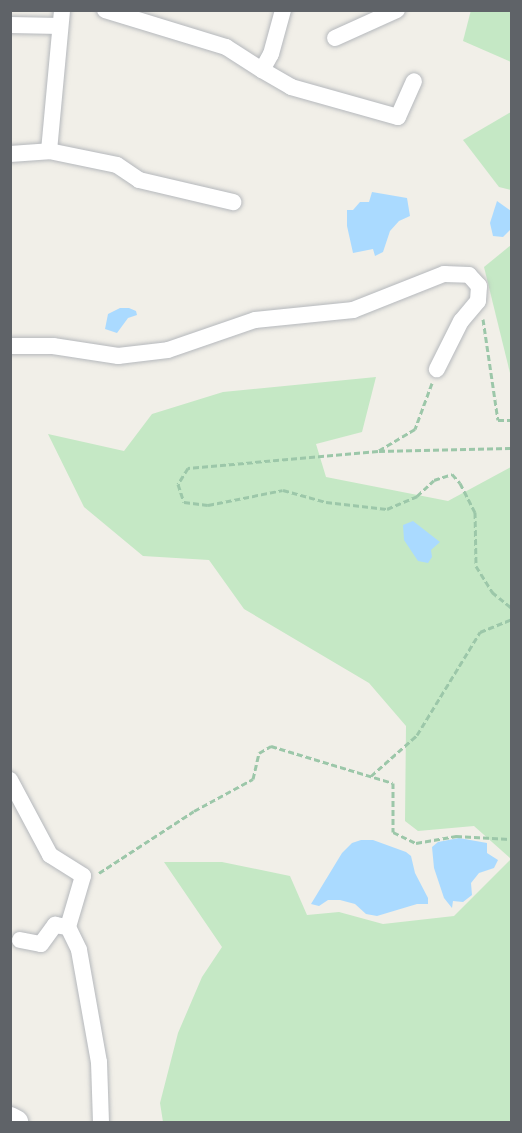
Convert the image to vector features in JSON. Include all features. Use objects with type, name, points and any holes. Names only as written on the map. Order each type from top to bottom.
[{"type":"street","points":[[105,10],[226,46],[291,87],[398,117],[414,81]]},
{"type":"street","points":[[262,70],[271,54],[283,10]]},
{"type":"street","points":[[335,38],[398,10]]},
{"type":"street","points":[[10,25],[61,18],[49,151]]},
{"type":"street","points":[[10,154],[49,151],[117,165],[139,180],[233,202]]},
{"type":"street","points":[[10,346],[53,346],[118,356],[168,350],[255,320],[353,310],[444,274],[469,275],[479,286],[478,301],[461,321],[437,369]]},
{"type":"street","points":[[10,780],[50,855],[83,876],[68,927],[79,950],[99,1062],[101,1122]]},
{"type":"street","points":[[20,940],[41,944],[55,925],[68,927]]},
{"type":"street","points":[[10,1119],[16,1122]]},
{"type":"path","points":[[478,301],[484,323],[498,420],[512,420]]},
{"type":"path","points":[[378,451],[416,429],[437,369]]},
{"type":"path","points":[[512,448],[378,451],[188,468],[178,484],[184,502],[208,505],[283,490],[326,502],[387,509],[417,495],[434,480],[452,474],[460,483],[475,512],[476,567],[492,592],[512,608]]},
{"type":"path","points":[[371,776],[417,735],[480,632],[512,619]]},
{"type":"path","points":[[83,876],[98,874],[194,811],[253,779],[259,753],[271,746],[393,783],[393,832],[416,843],[456,836],[512,839]]},
{"type":"green space","points":[[471,10],[511,11],[511,62],[463,41]]},
{"type":"green space","points":[[511,112],[511,190],[499,187],[463,140]]},
{"type":"green space","points":[[511,245],[511,377],[484,267]]},
{"type":"green space","points":[[376,377],[362,432],[316,444],[326,477],[448,501],[511,467],[511,859],[474,826],[418,831],[405,821],[406,726],[369,683],[244,609],[209,560],[143,556],[84,507],[48,434],[124,451],[152,414],[223,392]]},
{"type":"green space","points":[[511,859],[511,1122],[163,1122],[160,1103],[178,1033],[202,977],[222,947],[164,862],[222,862],[290,876],[307,915],[339,912],[383,924],[454,916]]},
{"type":"water","points":[[372,192],[407,198],[410,216],[399,221],[390,231],[383,252],[375,256],[373,249],[353,253],[347,226],[347,210],[353,210],[360,202],[369,202]]},
{"type":"water","points":[[497,201],[511,211],[511,229],[503,237],[493,236],[490,223]]},
{"type":"water","points":[[120,308],[129,308],[136,311],[137,315],[128,318],[117,333],[105,329],[108,314]]},
{"type":"water","points":[[413,521],[440,542],[431,550],[432,557],[428,563],[418,561],[404,540],[403,525]]},
{"type":"water","points":[[459,838],[487,843],[487,853],[498,860],[494,868],[479,873],[471,883],[472,895],[463,902],[453,901],[452,908],[444,898],[434,868],[432,847],[438,842]]},
{"type":"water","points":[[373,840],[411,856],[415,873],[428,898],[428,904],[417,904],[377,916],[366,914],[355,904],[340,900],[328,900],[319,906],[311,904],[342,853],[352,843]]}]
